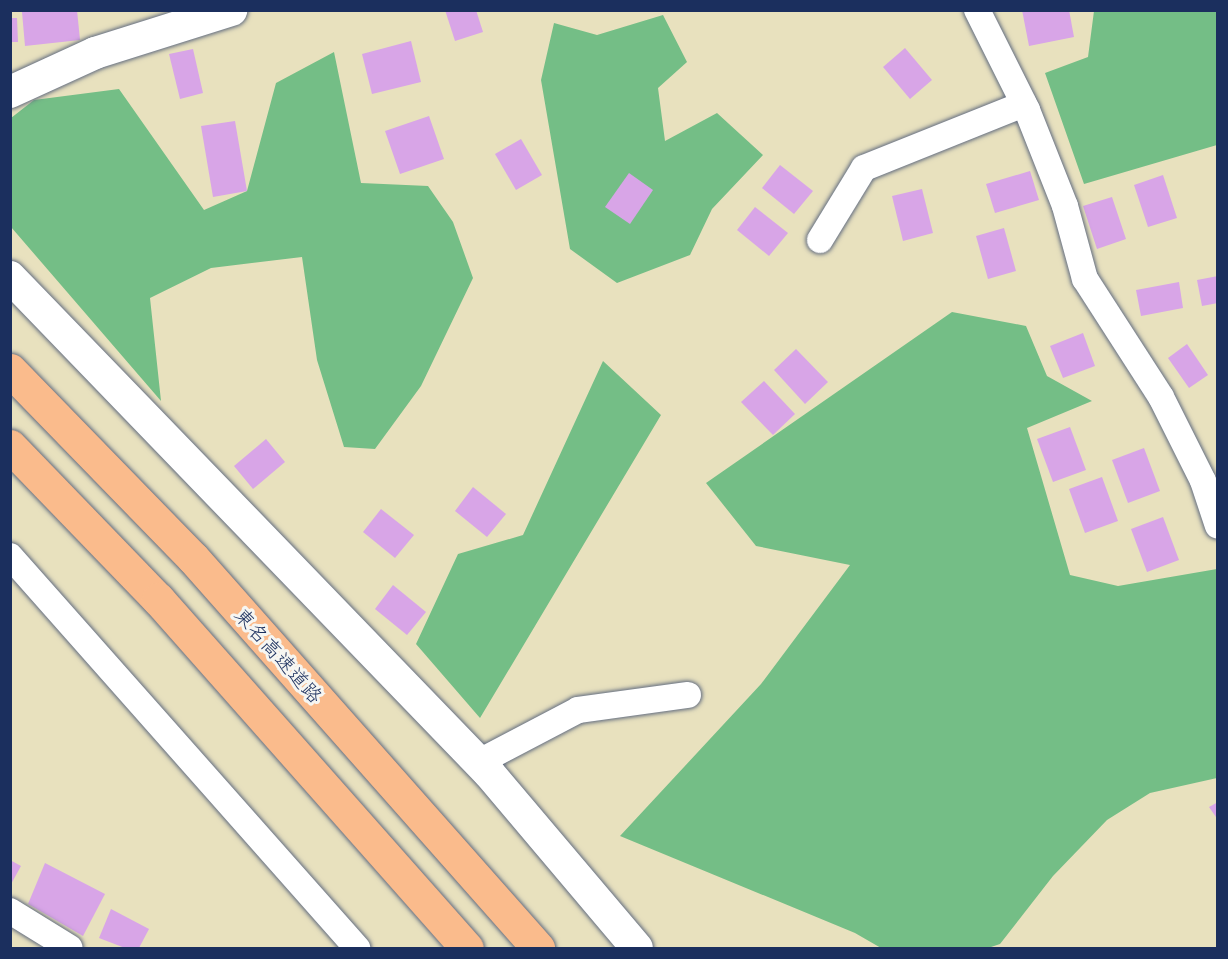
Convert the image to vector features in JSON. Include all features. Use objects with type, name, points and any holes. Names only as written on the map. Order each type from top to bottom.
[{"type":"highway","name":"東名高速道路","points":[[10,370],[193,558],[538,948]]},
{"type":"highway","points":[[10,446],[158,599],[467,948]]},
{"type":"street","points":[[10,92],[95,53],[231,10]]},
{"type":"street","points":[[977,10],[1024,104],[1065,206],[1085,279],[1161,397],[1203,481],[1218,526]]},
{"type":"street","points":[[820,240],[864,168],[1024,104]]},
{"type":"street","points":[[10,277],[479,762],[638,948]]},
{"type":"street","points":[[10,556],[357,948]]},
{"type":"street","points":[[479,762],[578,710],[688,695]]},
{"type":"street","points":[[10,911],[70,948]]},
{"type":"green space","points":[[1094,11],[1217,11],[1217,145],[1084,184],[1045,73],[1088,57]]},
{"type":"green space","points":[[663,15],[687,62],[658,88],[665,141],[717,113],[763,155],[712,209],[690,255],[617,283],[570,249],[541,80],[554,23],[597,35]]},
{"type":"green space","points":[[334,52],[361,183],[428,186],[453,222],[473,278],[421,386],[375,449],[344,447],[317,360],[302,257],[211,268],[150,298],[161,401],[11,227],[11,118],[34,100],[119,89],[204,210],[247,191],[276,83]]},
{"type":"green space","points":[[952,312],[1026,326],[1047,376],[1092,401],[1027,428],[1070,575],[1118,586],[1217,569],[1217,778],[1150,793],[1107,820],[1053,876],[1000,944],[988,948],[881,948],[855,933],[620,836],[761,684],[850,565],[756,546],[706,483]]},
{"type":"green space","points":[[603,361],[661,415],[480,718],[416,644],[458,554],[523,535]]},
{"type":"building","points":[[77,10],[80,40],[25,46],[22,12]]},
{"type":"building","points":[[445,10],[476,10],[483,32],[455,41]]},
{"type":"building","points":[[1022,10],[1069,10],[1074,37],[1029,46]]},
{"type":"building","points":[[10,18],[17,18],[18,42],[10,42]]},
{"type":"building","points":[[411,41],[421,82],[372,94],[362,54]]},
{"type":"building","points":[[905,48],[932,80],[910,99],[883,67]]},
{"type":"building","points":[[193,49],[203,93],[180,99],[169,54]]},
{"type":"building","points":[[429,116],[444,159],[400,174],[385,131]]},
{"type":"building","points":[[235,121],[247,191],[213,197],[201,126]]},
{"type":"building","points":[[521,139],[542,175],[516,190],[495,154]]},
{"type":"building","points":[[780,165],[813,191],[794,214],[762,188]]},
{"type":"building","points":[[1030,171],[1039,200],[995,213],[986,184]]},
{"type":"building","points":[[629,173],[653,190],[630,224],[605,207]]},
{"type":"building","points":[[1163,175],[1177,218],[1148,227],[1134,185]]},
{"type":"building","points":[[922,189],[933,233],[903,241],[892,196]]},
{"type":"building","points":[[1112,197],[1126,239],[1097,249],[1083,206]]},
{"type":"building","points":[[755,207],[788,233],[769,256],[737,230]]},
{"type":"building","points":[[1004,228],[1016,271],[988,279],[976,236]]},
{"type":"building","points":[[1218,276],[1218,303],[1202,306],[1197,280]]},
{"type":"building","points":[[1179,282],[1183,308],[1141,316],[1136,290]]},
{"type":"building","points":[[1083,333],[1095,366],[1063,378],[1050,346]]},
{"type":"building","points":[[1187,344],[1208,375],[1189,388],[1168,358]]},
{"type":"building","points":[[796,349],[828,382],[805,404],[774,370]]},
{"type":"building","points":[[764,381],[795,414],[773,435],[741,402]]},
{"type":"building","points":[[1070,427],[1086,470],[1053,482],[1037,439]]},
{"type":"building","points":[[266,439],[285,462],[253,489],[234,466]]},
{"type":"building","points":[[1144,448],[1160,491],[1128,503],[1112,460]]},
{"type":"building","points":[[1102,477],[1118,521],[1085,533],[1069,489]]},
{"type":"building","points":[[473,487],[506,514],[487,537],[455,511]]},
{"type":"building","points":[[381,509],[414,535],[395,558],[363,532]]},
{"type":"building","points":[[1163,517],[1179,560],[1147,572],[1131,529]]},
{"type":"building","points":[[393,585],[426,612],[407,635],[375,609]]},
{"type":"building","points":[[1218,802],[1218,820],[1209,807]]},
{"type":"building","points":[[10,860],[21,866],[10,886]]},
{"type":"building","points":[[45,863],[105,894],[83,936],[28,904]]},
{"type":"building","points":[[111,909],[149,929],[139,948],[125,948],[99,938]]}]
